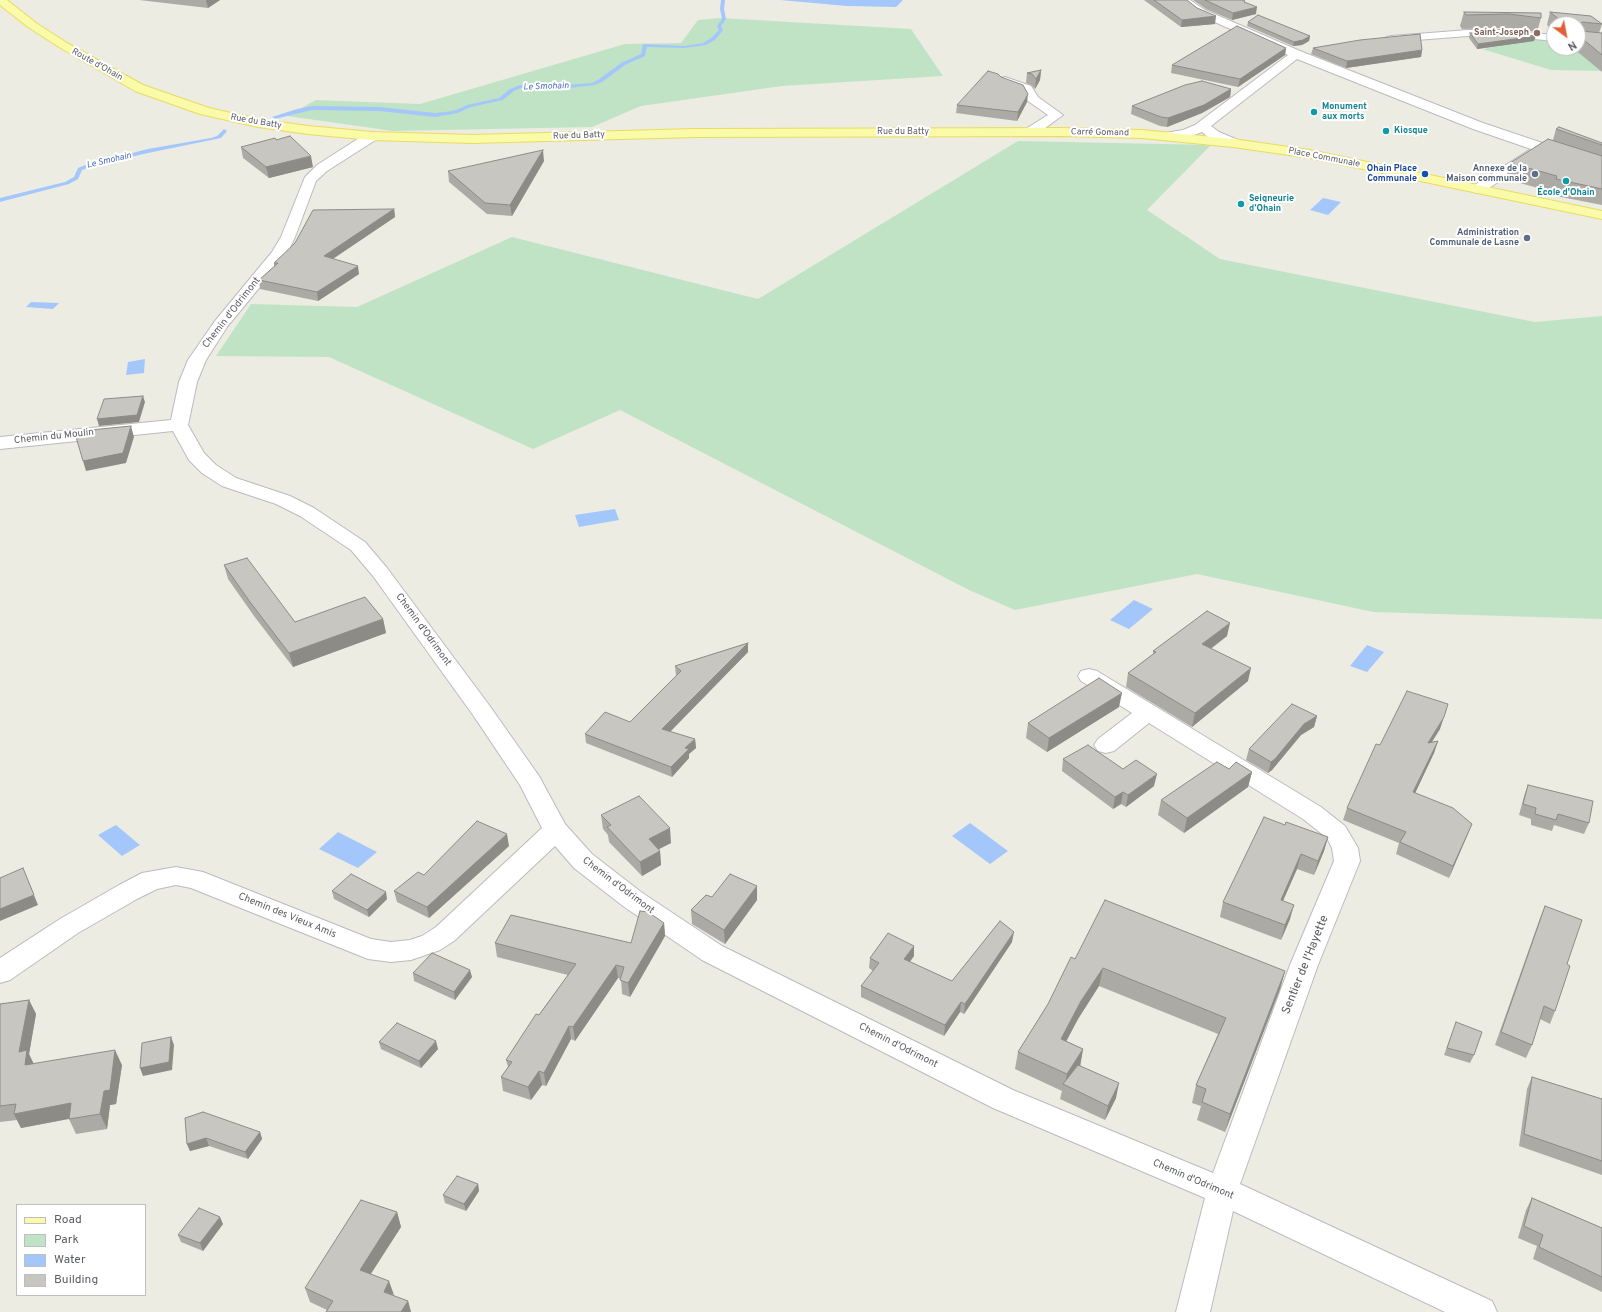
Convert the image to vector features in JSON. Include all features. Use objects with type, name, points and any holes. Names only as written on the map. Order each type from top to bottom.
[{"type":"main road","name":"Route d'Ohain","points":[[0,0],[32,25],[56,41],[121,78],[146,90],[205,111]]},
{"type":"main road","name":"Rue du Batty","points":[[205,111],[250,121],[294,128],[372,136],[472,139],[687,133],[956,132]]},
{"type":"main road","name":"Carré Gomand","points":[[956,132],[1112,133],[1170,136]]},
{"type":"main road","name":"Place Communale","points":[[1170,136],[1233,143],[1317,156],[1602,214]]},
{"type":"street","points":[[1192,2],[1202,12],[1294,53],[1478,126],[1602,168]]},
{"type":"street","points":[[1380,40],[1468,33],[1546,37]]},
{"type":"street","points":[[1170,136],[1194,131],[1203,126],[1294,53],[1310,49]]},
{"type":"street","points":[[1005,81],[1027,89],[1032,95],[1032,98],[1057,115],[1029,132]]},
{"type":"street","name":"Place Communale","points":[[1203,126],[1214,135],[1233,143]]},
{"type":"street","name":"Chemin d'Odrimont","points":[[372,136],[322,168],[310,180],[288,237],[279,254],[221,324],[197,360],[188,382],[179,425],[196,456],[209,469],[229,482],[283,500],[308,512],[358,546],[368,557],[452,671],[530,782],[556,830],[583,861],[632,899],[712,953],[1003,1099],[1222,1191],[1480,1312]]},
{"type":"street","points":[[1478,189],[1540,148]]},
{"type":"street","name":"Chemin du Moulin","points":[[0,443],[179,425]]},
{"type":"street","name":"Sentier de l'Hayette","points":[[1089,676],[1312,813],[1336,832],[1345,848],[1347,861],[1304,965],[1222,1191],[1193,1312]]},
{"type":"street","points":[[1106,745],[1131,724],[1149,712]]},
{"type":"street","name":"Chemin des Vieux Amis","points":[[0,972],[70,926],[128,892],[151,880],[176,876],[194,879],[368,949],[391,952],[411,950],[431,943],[445,934],[556,830]]},
{"type":"green space","points":[[721,18],[911,29],[943,76],[782,86],[641,106],[592,127],[393,131],[287,116],[316,100],[420,104],[625,44],[681,43],[698,20]]},
{"type":"green space","points":[[1546,37],[1546,56],[1586,56],[1602,71],[1551,70],[1482,49]]},
{"type":"green space","points":[[1018,141],[1211,145],[1147,210],[1220,259],[1535,322],[1602,316],[1602,619],[1373,612],[1197,574],[1015,610],[969,590],[620,410],[533,449],[329,357],[216,356],[251,304],[357,307],[512,237],[758,299]]},
{"type":"water","points":[[780,0],[903,0],[896,7],[847,6]]},
{"type":"water","points":[[1323,198],[1341,202],[1328,215],[1310,210]]},
{"type":"water","points":[[31,302],[59,303],[53,309],[26,307]]},
{"type":"water","points":[[145,359],[144,373],[126,375],[128,362]]},
{"type":"water","points":[[615,509],[619,520],[579,527],[575,515]]},
{"type":"water","points":[[1134,600],[1153,609],[1129,629],[1110,620]]},
{"type":"water","points":[[1367,645],[1384,652],[1367,672],[1350,666]]},
{"type":"water","points":[[970,823],[1008,851],[990,864],[952,836]]},
{"type":"water","points":[[116,825],[140,845],[122,856],[98,835]]},
{"type":"water","points":[[338,832],[377,852],[358,868],[319,849]]},
{"type":"building","points":[[1154,0],[1187,0],[1197,8],[1216,16],[1182,20]]},
{"type":"building","points":[[1205,0],[1242,0],[1257,7],[1233,13]]},
{"type":"building","points":[[1464,12],[1541,13],[1541,18],[1509,14],[1466,15]]},
{"type":"building","points":[[1550,12],[1591,16],[1602,24],[1586,22],[1586,16],[1555,16]]},
{"type":"building","points":[[1258,15],[1310,36],[1303,40],[1294,42],[1248,22]]},
{"type":"building","points":[[1237,26],[1286,48],[1240,79],[1172,65]]},
{"type":"building","points":[[1586,31],[1602,33],[1602,55],[1586,42]]},
{"type":"building","points":[[1470,33],[1506,33],[1536,36],[1478,44]]},
{"type":"building","points":[[1420,34],[1422,50],[1347,61],[1313,48],[1360,40]]},
{"type":"building","points":[[1041,70],[1036,79],[1032,74],[1027,73]]},
{"type":"building","points":[[988,71],[1023,85],[1028,94],[1018,112],[957,105]]},
{"type":"building","points":[[1202,81],[1231,89],[1204,105],[1168,118],[1161,117],[1132,106],[1185,85]]},
{"type":"building","points":[[1559,127],[1602,143],[1602,145],[1556,129]]},
{"type":"building","points":[[290,136],[311,156],[266,167],[241,147],[275,138],[276,140]]},
{"type":"building","points":[[1548,139],[1602,156],[1602,189],[1556,179],[1557,176],[1510,163]]},
{"type":"building","points":[[543,150],[510,205],[485,203],[448,171]]},
{"type":"building","points":[[394,209],[324,256],[358,266],[317,292],[259,280],[278,263],[274,263],[295,243],[313,210]]},
{"type":"building","points":[[143,396],[137,415],[97,419],[104,399]]},
{"type":"building","points":[[131,426],[123,453],[83,461],[76,437],[88,435],[90,430]]},
{"type":"building","points":[[247,558],[295,622],[365,597],[383,619],[289,653],[224,565]]},
{"type":"building","points":[[1207,611],[1230,623],[1202,644],[1251,668],[1195,713],[1128,673],[1156,652],[1153,651]]},
{"type":"building","points":[[748,643],[662,729],[695,739],[685,748],[689,749],[671,767],[585,734],[605,712],[630,722],[681,671],[675,666]]},
{"type":"building","points":[[1099,678],[1122,693],[1049,738],[1028,723]]},
{"type":"building","points":[[1407,691],[1448,704],[1444,717],[1428,743],[1438,741],[1413,792],[1453,808],[1472,824],[1453,866],[1400,842],[1406,832],[1347,808],[1376,744],[1380,745]]},
{"type":"building","points":[[1292,704],[1317,716],[1304,724],[1271,762],[1249,749]]},
{"type":"building","points":[[1088,745],[1123,769],[1136,760],[1157,774],[1128,795],[1123,792],[1115,797],[1063,759]]},
{"type":"building","points":[[1217,762],[1229,769],[1236,762],[1252,772],[1187,818],[1161,800]]},
{"type":"building","points":[[1528,785],[1593,801],[1589,823],[1558,814],[1556,820],[1535,814],[1536,808],[1523,804]]},
{"type":"building","points":[[639,796],[670,828],[649,839],[660,851],[640,862],[607,827],[611,825],[601,815]]},
{"type":"building","points":[[1264,817],[1285,825],[1286,822],[1328,837],[1318,861],[1301,854],[1281,900],[1294,905],[1285,925],[1223,902]]},
{"type":"building","points":[[477,821],[507,834],[427,907],[394,891],[418,872],[424,875]]},
{"type":"building","points":[[23,868],[34,895],[0,909],[0,878]]},
{"type":"building","points":[[351,874],[386,892],[367,910],[332,891]]},
{"type":"building","points":[[730,874],[757,886],[724,930],[691,910],[706,895],[712,897]]},
{"type":"building","points":[[1105,900],[1285,971],[1230,1114],[1202,1102],[1206,1089],[1196,1085],[1226,1018],[1103,968],[1081,1001],[1061,1039],[1083,1049],[1067,1074],[1018,1052],[1048,1004],[1071,957],[1075,959]]},
{"type":"building","points":[[1545,906],[1582,920],[1567,964],[1570,966],[1555,1011],[1544,1006],[1532,1045],[1501,1032]]},
{"type":"building","points":[[640,911],[648,912],[664,923],[628,983],[620,980],[624,967],[616,965],[573,1027],[569,1026],[544,1073],[539,1071],[528,1087],[501,1077],[512,1062],[506,1060],[536,1014],[539,1015],[576,964],[495,943],[511,915],[631,943]]},
{"type":"building","points":[[1000,921],[1014,932],[965,1004],[961,1002],[945,1025],[861,986],[879,963],[870,958],[888,933],[914,946],[904,959],[952,981]]},
{"type":"building","points":[[432,953],[470,970],[454,992],[413,973]]},
{"type":"building","points":[[29,1000],[19,1052],[27,1050],[25,1065],[115,1050],[110,1090],[104,1091],[100,1114],[69,1119],[71,1103],[14,1114],[16,1104],[0,1106],[0,1004]]},
{"type":"building","points":[[1456,1022],[1482,1032],[1474,1055],[1447,1048]]},
{"type":"building","points":[[397,1023],[436,1041],[419,1061],[379,1042]]},
{"type":"building","points":[[171,1037],[169,1062],[140,1068],[142,1043]]},
{"type":"building","points":[[1078,1065],[1119,1083],[1108,1106],[1063,1084]]},
{"type":"building","points":[[1532,1077],[1602,1099],[1602,1161],[1524,1134]]},
{"type":"building","points":[[203,1112],[260,1132],[245,1152],[206,1138],[187,1144],[185,1118]]},
{"type":"building","points":[[457,1176],[478,1184],[464,1204],[443,1195]]},
{"type":"building","points":[[1532,1198],[1602,1228],[1602,1277],[1539,1247],[1543,1235],[1524,1226]]},
{"type":"building","points":[[361,1200],[397,1212],[360,1270],[389,1281],[384,1292],[408,1301],[401,1312],[326,1312],[333,1301],[305,1288]]},
{"type":"building","points":[[199,1208],[220,1217],[200,1243],[178,1235]]},
{"type":"waterway","name":"Le Smohain","points":[[275,117],[312,108],[379,109],[435,115],[445,114],[458,111],[469,106],[501,99],[512,90],[520,87],[530,86],[551,88],[593,84],[600,81],[623,64],[643,55],[645,45],[685,47],[704,44],[713,39],[721,30],[719,26],[724,19],[722,9],[723,0]]},
{"type":"waterway","name":"Le Smohain","points":[[0,200],[67,183],[76,178],[80,169],[90,165],[148,151],[212,139],[219,137],[224,131]]},
{"type":"place","name":"Saint-Joseph","points":[[1537,33]]},
{"type":"place","name":"Monument aux morts","points":[[1314,112]]},
{"type":"place","name":"Kiosque","points":[[1386,131]]},
{"type":"place","name":"Ohain Place Communale","points":[[1425,174]]},
{"type":"place","name":"Annexe de la Maison communale","points":[[1535,174]]},
{"type":"place","name":"École d'Ohain","points":[[1566,181]]},
{"type":"place","name":"Seigneurie d’Ohain","points":[[1241,204]]},
{"type":"place","name":"Administration Communale de Lasne","points":[[1527,238]]}]
